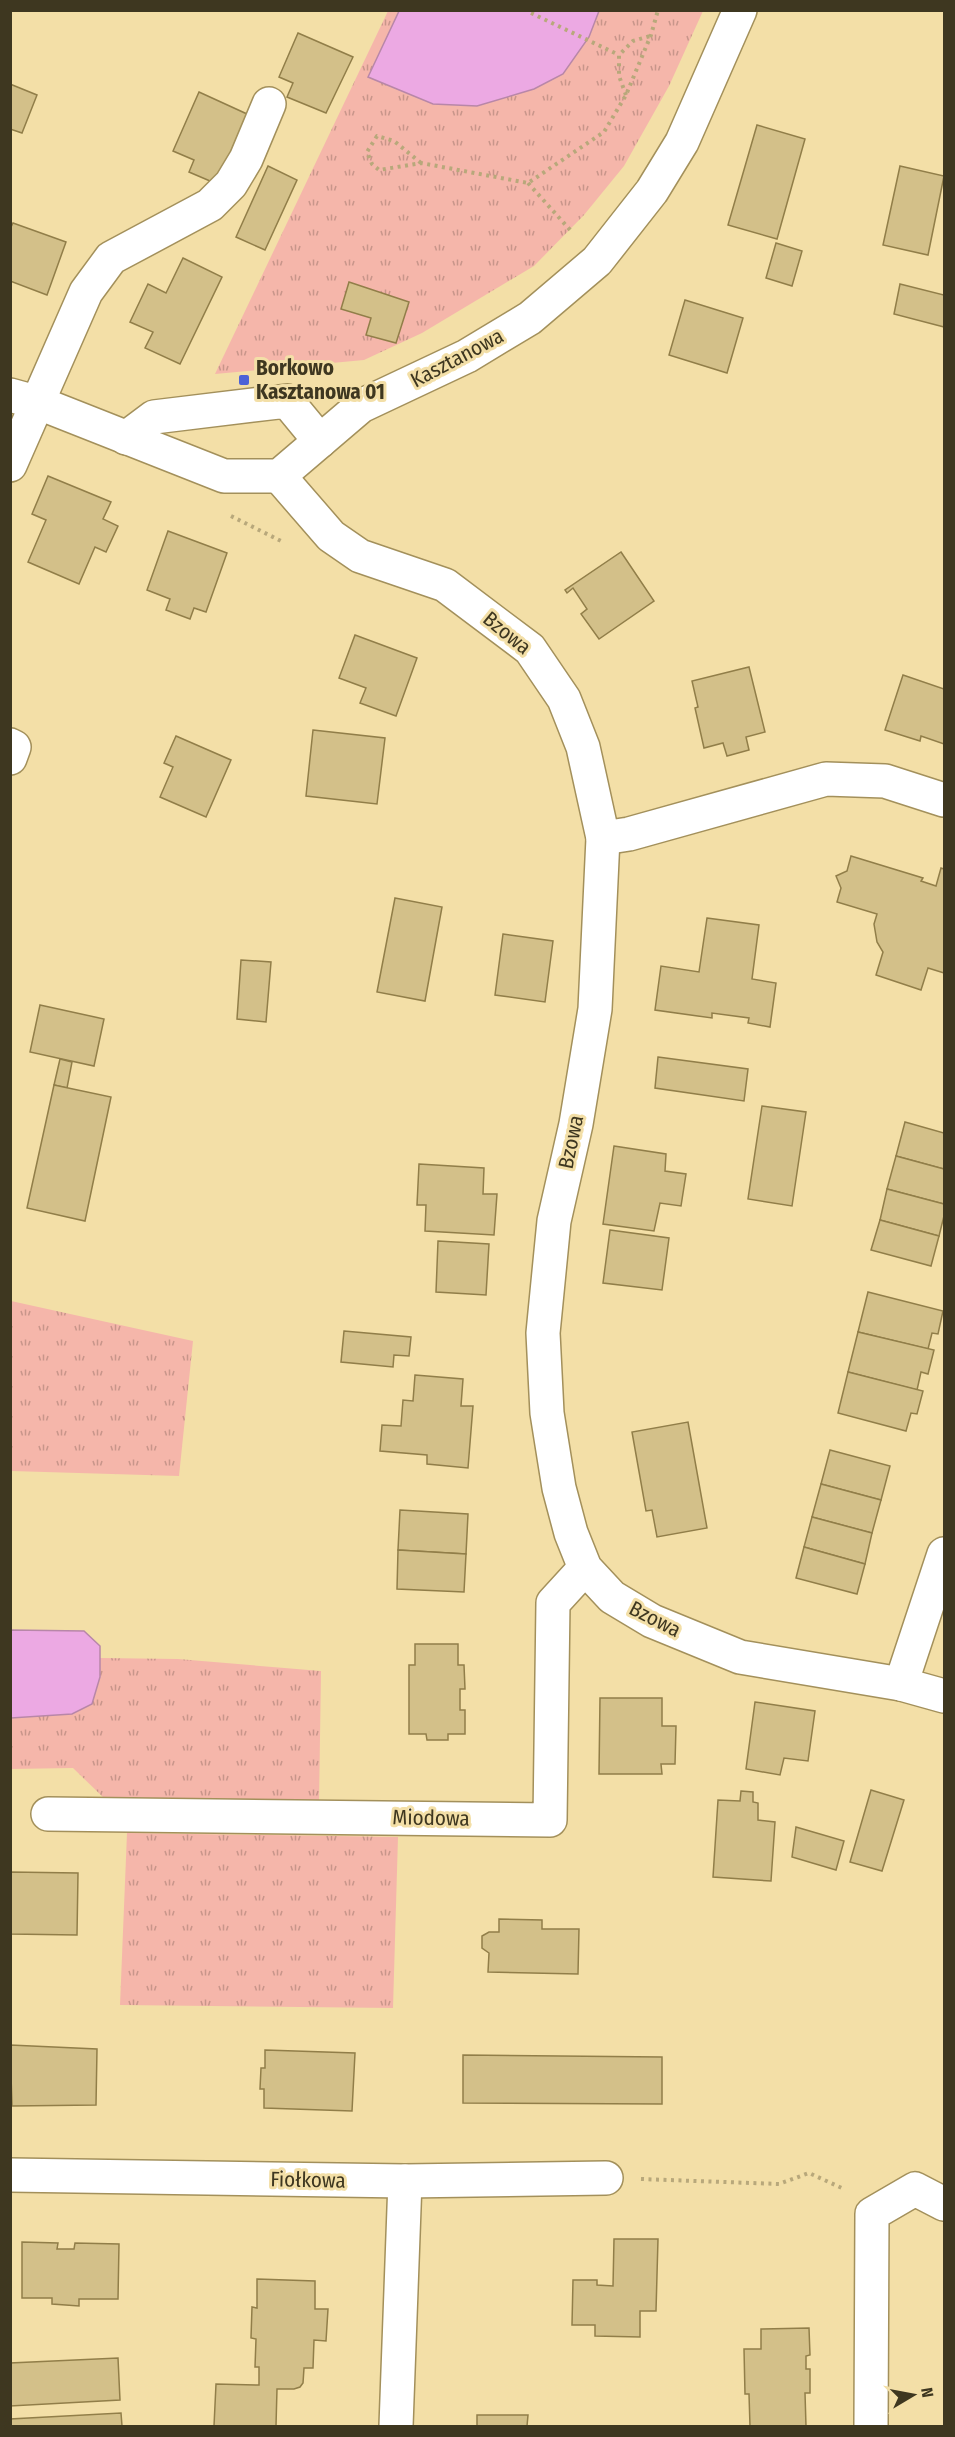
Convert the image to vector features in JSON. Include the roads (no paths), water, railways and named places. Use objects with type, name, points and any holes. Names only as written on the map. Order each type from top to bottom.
[{"type":"street","name":"Kasztanowa","points":[[279,476],[361,406],[467,356],[530,318],[597,261],[652,191],[682,142],[740,10]]},
{"type":"street","points":[[10,465],[25,399],[86,292],[111,258],[210,205],[231,184],[269,104]]},
{"type":"street","points":[[25,399],[224,476],[279,476]]},
{"type":"street","points":[[126,438],[154,417],[287,401],[320,441]]},
{"type":"street","name":"Bzowa","points":[[279,476],[332,536],[360,556],[445,585],[530,649],[564,699],[583,747],[603,838],[595,1008],[576,1124],[554,1221],[543,1333],[547,1413],[558,1488],[571,1533],[585,1568],[612,1597],[652,1621],[740,1657],[901,1684],[945,1696]]},
{"type":"street","points":[[10,745],[15,747],[10,758]]},
{"type":"street","points":[[603,838],[629,834],[826,779],[885,781],[945,800]]},
{"type":"street","points":[[901,1684],[945,1554]]},
{"type":"street","name":"Miodowa","points":[[48,1814],[550,1820],[554,1603],[585,1568]]},
{"type":"street","name":"Fiołkowa","points":[[10,2175],[405,2181],[606,2178]]},
{"type":"street","points":[[396,2427],[405,2181]]},
{"type":"street","points":[[872,2427],[872,2214],[915,2189],[945,2204]]},
{"type":"place","name":"Borkowo Kasztanowa 01","points":[[244,380]]}]
